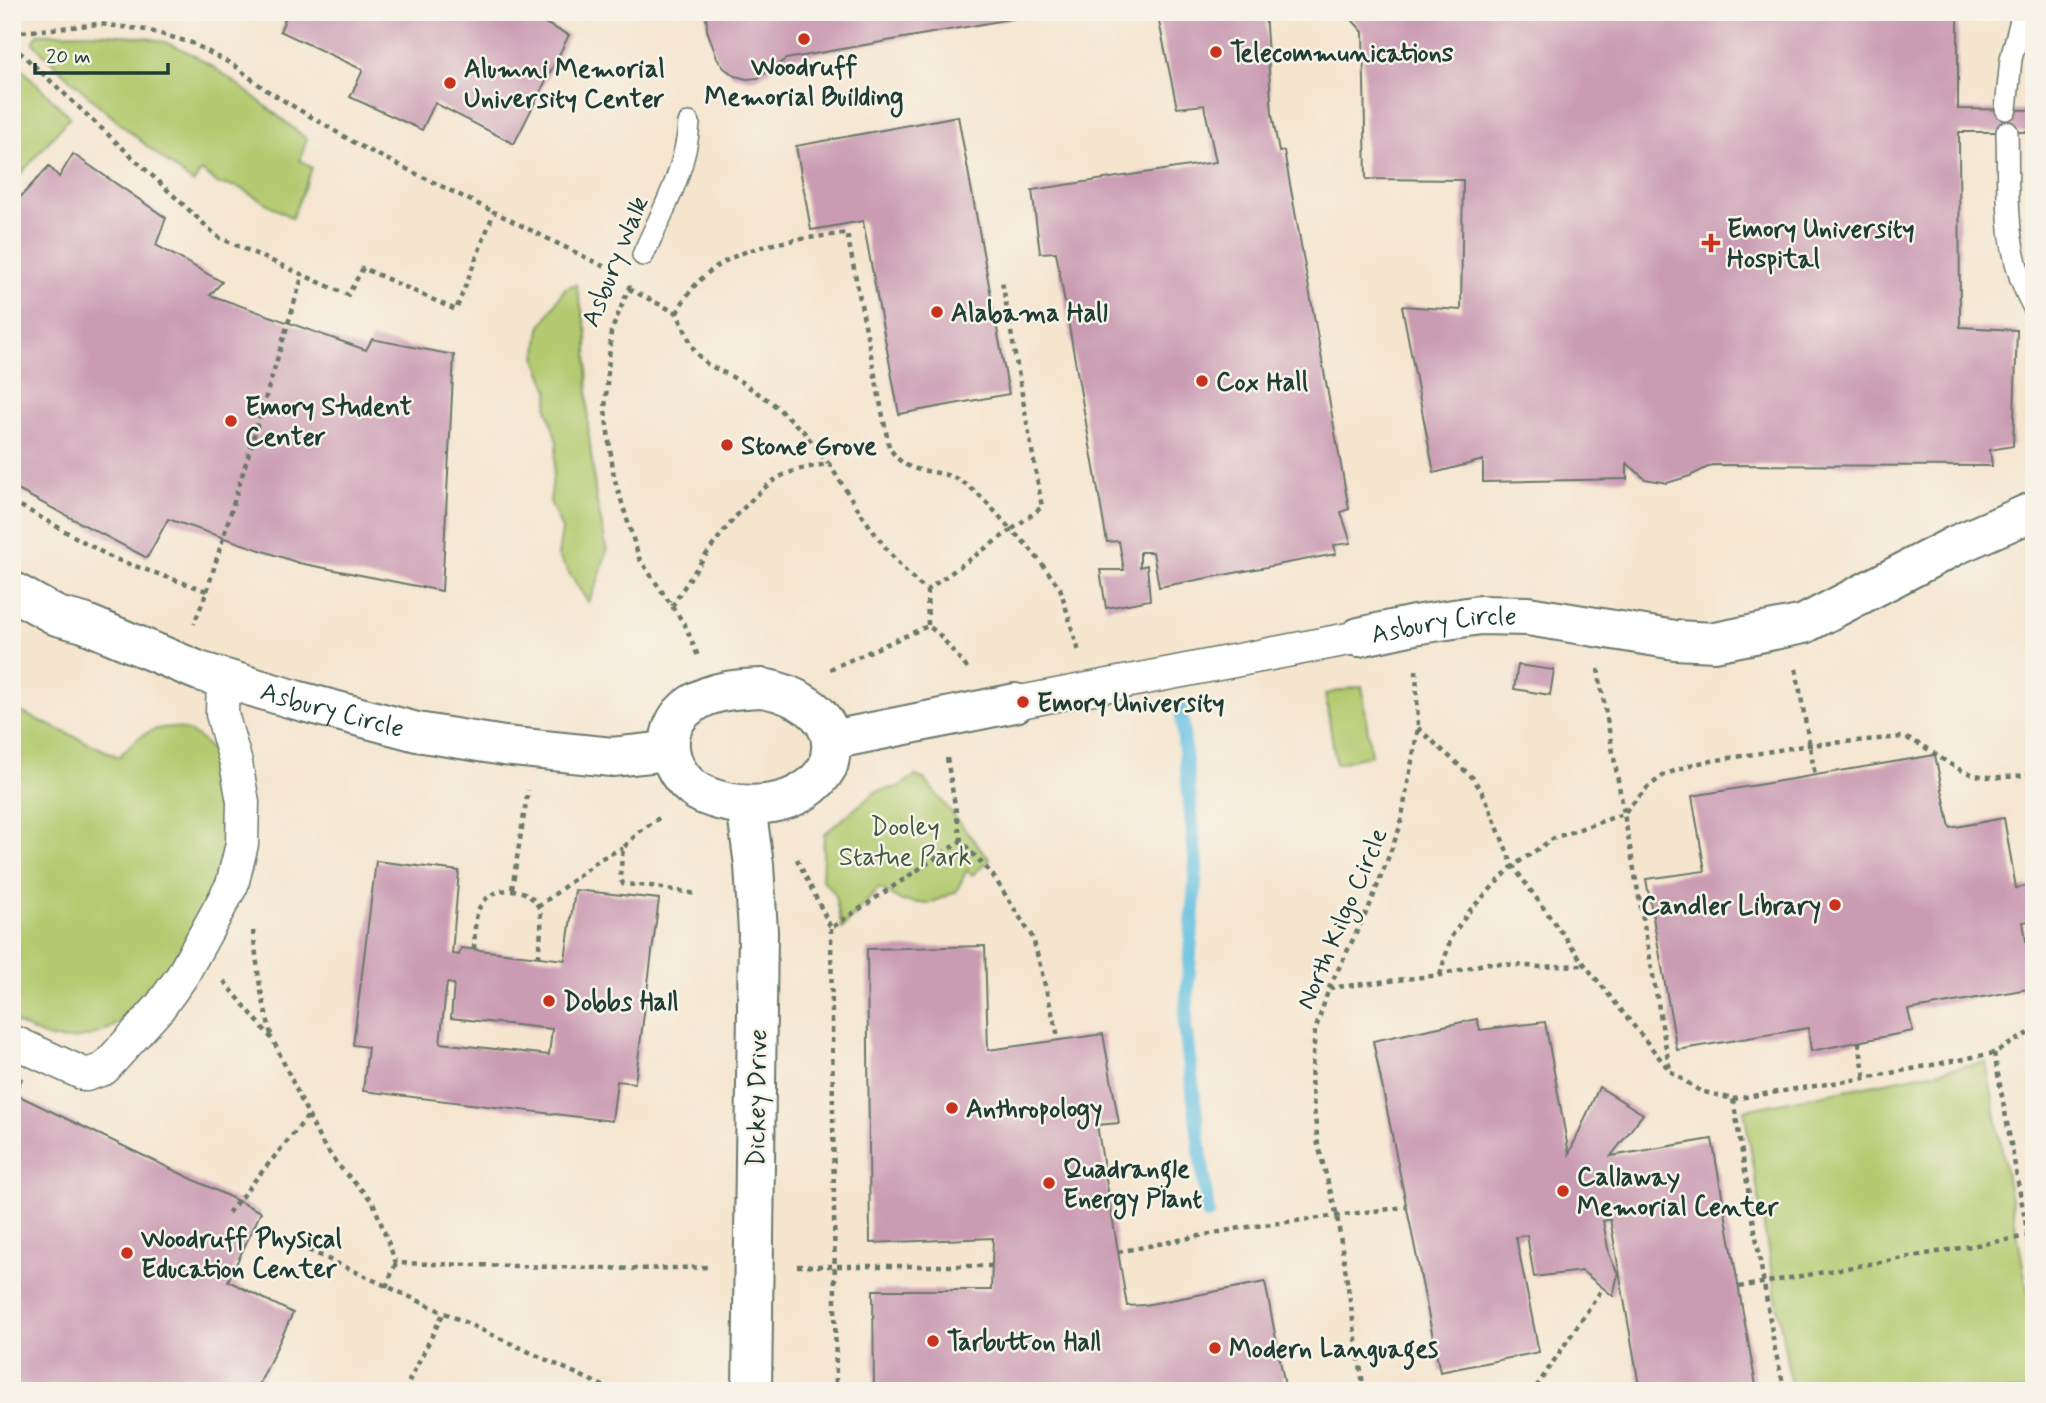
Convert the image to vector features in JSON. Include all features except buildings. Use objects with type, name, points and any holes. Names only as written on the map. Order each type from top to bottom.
[{"type":"street","name":"Asbury Circle","points":[[832,740],[1414,625],[1480,615],[1528,616],[1675,640],[1715,642],[1804,624],[1956,545],[2034,512]]},
{"type":"street","name":"Asbury Circle","points":[[12,591],[57,616],[84,623],[223,678],[296,700],[430,734],[504,746],[612,757],[669,751]]},
{"type":"street","points":[[12,1041],[86,1075],[104,1069],[159,1008],[198,948],[232,885],[242,844],[243,802],[236,763],[222,714],[223,678]]},
{"type":"street","points":[[763,688],[784,692],[804,702],[820,715],[832,740],[829,764],[815,782],[791,797],[746,806],[726,803],[691,789],[677,774],[669,751],[674,724],[689,706],[714,692],[763,688]]},
{"type":"street","name":"Dickey Drive","points":[[746,806],[754,865],[758,932],[752,1391]]},
{"type":"lane","points":[[2006,109],[2011,59],[2023,12]]},
{"type":"lane","name":"Asbury Walk","points":[[643,255],[681,171],[687,148],[689,123]]},
{"type":"lane","points":[[2007,132],[2009,230],[2016,268],[2034,308]]},
{"type":"path","points":[[12,33],[100,24],[147,30],[192,43],[235,66],[266,90],[360,146],[605,267]]},
{"type":"path","points":[[12,44],[218,237],[348,295],[363,268],[456,310],[494,212]]},
{"type":"path","points":[[677,313],[683,299],[697,282],[735,256],[764,244],[847,233],[889,447],[897,460],[914,471],[936,472],[957,479],[987,503],[1029,547],[1060,588],[1080,656]]},
{"type":"path","name":"Asbury Walk","points":[[643,255],[611,332],[605,410],[614,477],[639,558],[685,625],[714,692]]},
{"type":"path","points":[[178,662],[207,591],[303,274]]},
{"type":"path","points":[[927,590],[1042,507],[1002,281]]},
{"type":"path","points":[[629,289],[677,313],[695,352],[707,364],[740,380],[771,402],[804,432],[901,565],[915,582],[927,590]]},
{"type":"path","points":[[672,606],[702,559],[761,493],[778,478],[811,466],[829,464]]},
{"type":"path","points":[[12,501],[113,558],[207,591]]},
{"type":"path","points":[[927,590],[928,626]]},
{"type":"path","name":"North Kilgo Circle","points":[[1364,1391],[1337,1216],[1318,1145],[1311,1080],[1315,1031],[1329,988],[1370,905],[1400,827],[1418,728],[1414,625]]},
{"type":"path","points":[[822,673],[928,626]]},
{"type":"path","points":[[928,626],[938,633],[973,674]]},
{"type":"path","points":[[1591,626],[1670,1071]]},
{"type":"path","points":[[1789,627],[1815,775]]},
{"type":"path","points":[[940,718],[961,841],[992,874],[1033,938],[1059,1040]]},
{"type":"path","points":[[1418,728],[1473,778],[1485,797],[1513,866],[1585,965],[1670,1071],[1700,1091],[1733,1099],[1865,1078],[1994,1053],[2034,1030]]},
{"type":"path","points":[[1440,975],[1451,937],[1471,909],[1513,866],[1554,838],[1623,814],[1648,787],[1664,775],[1693,764],[1809,745],[1902,737],[1915,740],[1959,769],[1976,775],[1994,778],[2034,775]]},
{"type":"path","points":[[512,889],[529,785]]},
{"type":"path","points":[[538,907],[600,859],[623,848],[659,818]]},
{"type":"path","points":[[831,928],[961,841]]},
{"type":"path","points":[[792,847],[831,928],[836,1391]]},
{"type":"path","points":[[623,848],[620,876],[623,884],[696,894]]},
{"type":"path","points":[[474,949],[478,912],[483,903],[501,890],[512,889],[523,892],[538,907],[541,917],[538,957]]},
{"type":"path","points":[[252,922],[260,987],[273,1040],[320,1140],[338,1165],[373,1202],[396,1262],[386,1287]]},
{"type":"path","points":[[198,948],[273,1040]]},
{"type":"path","points":[[1329,988],[1440,975],[1488,963],[1540,967],[1585,965]]},
{"type":"path","points":[[1859,1042],[1865,1078]]},
{"type":"path","points":[[1994,1053],[2031,1235],[2034,1268]]},
{"type":"path","points":[[1733,1099],[1775,1350],[1785,1391]]},
{"type":"path","points":[[228,1213],[309,1116]]},
{"type":"path","points":[[1118,1252],[1240,1228],[1406,1207]]},
{"type":"path","points":[[254,1225],[614,1391]]},
{"type":"path","points":[[1739,1287],[2031,1235]]},
{"type":"path","points":[[396,1262],[637,1269],[692,1267]]},
{"type":"path","points":[[754,1265],[992,1266]]},
{"type":"path","points":[[1527,1391],[1537,1386],[1602,1289]]},
{"type":"path","points":[[404,1391],[443,1314]]},
{"type":"green space","points":[[87,33],[140,37],[176,46],[235,82],[307,139],[300,160],[312,168],[292,218],[238,187],[219,184],[201,171],[193,183],[111,116],[33,43],[38,34]]},
{"type":"green space","points":[[12,59],[70,117],[12,184]]},
{"type":"green space","points":[[576,284],[587,333],[588,427],[596,498],[607,551],[597,584],[588,602],[558,556],[562,529],[550,502],[557,442],[547,408],[549,391],[536,359],[540,328],[565,288]]},
{"type":"green space","points":[[1362,686],[1371,755],[1336,764],[1325,694]]},
{"type":"green space","points":[[12,708],[119,757],[138,738],[155,730],[171,727],[186,730],[210,749],[224,779],[227,814],[224,844],[211,889],[190,933],[163,974],[123,1019],[111,1028],[88,1036],[51,1038],[12,1021]]},
{"type":"green space","name":"Dooley Statue Park","points":[[915,776],[924,779],[990,860],[972,875],[967,870],[956,892],[928,904],[902,901],[879,888],[842,929],[834,892],[822,880],[824,834],[877,791],[898,787]]},
{"type":"green space","points":[[1986,1062],[2034,1326],[2034,1391],[1792,1391],[1744,1110]]},
{"type":"waterway","points":[[1181,709],[1196,867],[1185,1026],[1208,1213]]},
{"type":"place","name":"Woodruff Memorial Building","points":[[804,39]]},
{"type":"place","name":"Telecommunications","points":[[1216,52]]},
{"type":"place","name":"Alumni Memorial University Center","points":[[450,83]]},
{"type":"place","name":"Emory University Hospital","points":[[1711,243]]},
{"type":"place","name":"Alabama Hall","points":[[937,312]]},
{"type":"place","name":"Cox Hall","points":[[1202,381]]},
{"type":"place","name":"Emory Student Center","points":[[231,421]]},
{"type":"place","name":"Stone Grove","points":[[727,445]]},
{"type":"place","name":"Emory University","points":[[1023,702]]},
{"type":"place","name":"Candler Library","points":[[1835,905]]},
{"type":"place","name":"Dobbs Hall","points":[[549,1001]]},
{"type":"place","name":"Anthropology","points":[[952,1108]]},
{"type":"place","name":"Quadrangle Energy Plant","points":[[1049,1183]]},
{"type":"place","name":"Callaway Memorial Center","points":[[1563,1191]]},
{"type":"place","name":"Woodruff Physical Education Center","points":[[127,1253]]},
{"type":"place","name":"Tarbutton Hall","points":[[933,1341]]},
{"type":"place","name":"Modern Languages","points":[[1215,1348]]}]
